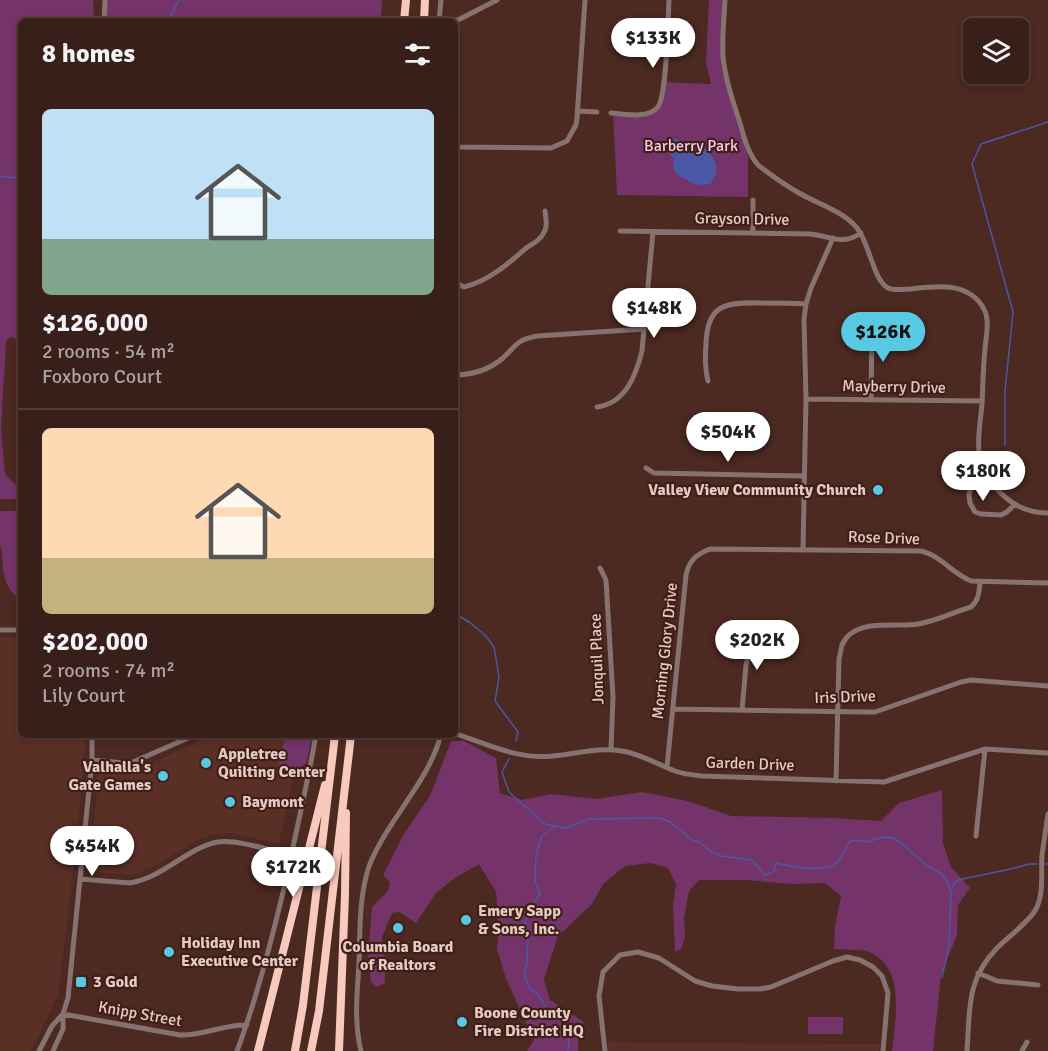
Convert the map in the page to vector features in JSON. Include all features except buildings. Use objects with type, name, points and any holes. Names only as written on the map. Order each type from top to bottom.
[{"type":"highway","points":[[404,18],[406,0]]},
{"type":"highway","points":[[424,18],[425,0]]},
{"type":"highway","points":[[295,1051],[303,1005],[335,738]]},
{"type":"highway","points":[[311,1051],[319,1011],[351,738]]},
{"type":"highway","points":[[258,1051],[332,761]]},
{"type":"highway","points":[[339,1051],[346,838],[345,786]]},
{"type":"street","points":[[104,18],[105,0]]},
{"type":"street","points":[[439,18],[441,0]]},
{"type":"street","points":[[458,147],[551,148],[567,141],[576,125],[578,111],[585,0]]},
{"type":"street","points":[[611,113],[645,114],[658,107],[664,82],[669,0]]},
{"type":"street","points":[[725,0],[723,33],[725,71],[746,143],[753,159],[758,165],[797,192],[846,218],[856,226],[869,250],[878,279],[887,288],[893,290],[939,286],[958,288],[979,302],[985,311],[987,328],[977,442],[984,473],[1001,494],[1014,505],[1026,511],[1048,513]]},
{"type":"street","points":[[458,20],[493,1]]},
{"type":"street","points":[[578,111],[597,112]]},
{"type":"street","points":[[753,200],[753,233]]},
{"type":"street","points":[[458,284],[464,287],[476,284],[503,268],[538,241],[544,234],[546,226],[545,211]]},
{"type":"street","name":"Grayson Drive","points":[[620,231],[810,234],[849,240],[861,233]]},
{"type":"street","points":[[597,407],[609,405],[628,388],[638,367],[642,351],[652,232]]},
{"type":"street","points":[[803,549],[806,399],[804,319],[811,288],[833,238]]},
{"type":"street","points":[[708,381],[705,369],[706,338],[709,323],[716,311],[725,305],[738,302],[806,304]]},
{"type":"street","points":[[871,400],[872,326]]},
{"type":"street","points":[[458,375],[469,375],[482,371],[502,359],[519,341],[527,338],[644,329]]},
{"type":"street","name":"Mayberry Drive","points":[[806,399],[982,401]]},
{"type":"street","points":[[646,468],[654,473],[804,476]]},
{"type":"street","points":[[984,473],[971,484],[970,503],[975,512],[1001,515],[1014,505]]},
{"type":"street","name":"Rose Drive","points":[[710,549],[927,552],[963,578],[971,581],[1048,583]]},
{"type":"street","name":"Morning Glory Drive","points":[[667,767],[688,567],[700,553],[710,549]]},
{"type":"street","name":"Jonquil Place","points":[[600,568],[606,580],[613,697],[611,749]]},
{"type":"street","points":[[836,781],[839,659],[843,644],[859,629],[870,626],[909,626],[971,607],[976,602],[980,582]]},
{"type":"street","points":[[0,630],[18,630]]},
{"type":"street","points":[[742,710],[746,665],[759,630]]},
{"type":"street","name":"Iris Drive","points":[[673,709],[875,712],[971,680],[1048,686]]},
{"type":"street","name":"Garden Drive","points":[[458,734],[509,752],[530,756],[553,756],[611,749],[638,755],[687,774],[836,781],[884,782],[985,749],[1048,753]]},
{"type":"street","points":[[53,1051],[63,1029],[63,1014],[68,998],[92,760],[92,738]]},
{"type":"street","points":[[92,760],[133,762],[188,738]]},
{"type":"street","points":[[237,1051],[247,1025],[274,928],[315,738]]},
{"type":"street","points":[[361,1051],[357,1036],[357,1006],[360,913],[366,875],[382,840],[426,772],[440,738]]},
{"type":"street","points":[[976,836],[985,749]]},
{"type":"street","points":[[967,1051],[972,989],[978,972],[998,947],[1035,912],[1039,903],[1042,855],[1048,814]]},
{"type":"street","points":[[80,879],[130,884],[150,878],[206,845],[218,842],[230,841],[291,855]]},
{"type":"street","points":[[605,1051],[599,996],[603,972],[620,955],[638,952],[659,958],[695,981],[712,986],[738,989],[771,987],[846,957],[860,960],[873,967],[882,976],[888,993],[883,1051]]},
{"type":"street","points":[[978,972],[997,981],[1038,985]]},
{"type":"street","points":[[39,1051],[52,1026],[63,1014]]},
{"type":"street","name":"Knipp Street","points":[[63,1014],[190,1036],[225,1026],[247,1025]]},
{"type":"street","points":[[1022,1051],[1027,1042]]},
{"type":"shaded area","points":[[0,637],[18,637],[18,738],[86,738],[77,838],[58,995],[31,1051],[0,1051]]},
{"type":"shaded area","points":[[206,738],[302,738],[279,844],[232,833],[215,834],[198,840],[151,868],[132,875],[89,872],[99,769],[137,770]]},
{"type":"shaded area","points":[[608,1042],[880,1044],[879,1051],[608,1051]]},
{"type":"green space","points":[[0,0],[93,0],[94,18],[18,18],[18,340],[10,337],[6,342],[1,428],[5,474],[18,485],[18,499],[0,499]]},
{"type":"green space","points":[[107,0],[382,0],[381,18],[107,18]]},
{"type":"green space","name":"Barberry Park","points":[[709,0],[723,0],[722,69],[748,156],[748,197],[617,195],[613,113],[644,114],[658,107],[664,82],[711,84],[706,63]]},
{"type":"green space","points":[[0,511],[18,511],[18,598],[5,579],[0,545]]},
{"type":"green space","points":[[286,738],[312,738],[306,763],[287,774],[279,773],[278,769]]},
{"type":"green space","points":[[451,741],[464,741],[496,758],[500,793],[522,800],[552,794],[596,799],[642,792],[688,801],[731,816],[881,821],[899,803],[942,790],[943,843],[951,867],[970,888],[958,905],[957,935],[941,975],[933,1051],[892,1051],[896,1011],[894,983],[882,961],[871,953],[834,949],[835,926],[841,896],[825,883],[699,880],[689,891],[684,918],[685,937],[681,949],[675,952],[673,906],[676,884],[668,868],[651,863],[625,866],[603,884],[592,904],[558,936],[544,979],[550,1000],[584,1022],[578,1031],[578,1051],[527,1051],[534,1040],[506,979],[497,949],[499,925],[496,892],[479,864],[455,878],[436,893],[416,923],[399,912],[392,913],[382,937],[385,983],[377,987],[371,982],[368,956],[372,907],[388,891],[390,882],[383,875],[404,834],[431,794]]},
{"type":"green space","points":[[808,1017],[843,1017],[843,1034],[808,1034]]},
{"type":"water","points":[[670,140],[697,143],[711,155],[716,171],[710,184],[696,185],[676,174],[673,168],[674,159],[667,147]]},
{"type":"waterway","points":[[170,18],[179,0]]},
{"type":"waterway","points":[[1005,445],[1005,391],[1013,312],[972,164],[981,144],[1048,122]]},
{"type":"waterway","points":[[0,176],[18,178]]},
{"type":"waterway","points":[[458,615],[485,635],[494,647],[499,677],[495,701],[518,732],[516,741]]},
{"type":"waterway","points":[[509,759],[502,772],[509,792],[545,824],[566,828],[589,819],[660,818],[670,822],[710,851],[721,856],[752,860],[765,875],[774,872],[776,863],[805,868],[834,866],[850,841],[867,842],[883,837],[893,838],[926,865],[940,873],[947,881],[951,893],[949,946],[942,977]]},
{"type":"waterway","points":[[555,826],[542,836],[536,854],[535,881],[540,894],[530,908],[525,923],[528,939],[524,975],[530,989],[538,994],[546,1008],[563,1023],[569,1038],[568,1051]]},
{"type":"waterway","points":[[951,888],[958,880],[1037,864]]},
{"type":"place","name":"Valley View Community Church","points":[[878,490]]},
{"type":"place","name":"Appletree Quilting Center","points":[[206,763]]},
{"type":"place","name":"Valhalla's Gate Games","points":[[163,776]]},
{"type":"place","name":"Baymont","points":[[230,802]]},
{"type":"place","name":"Emery Sapp & Sons, Inc.","points":[[466,920]]},
{"type":"place","name":"Columbia Board of Realtors","points":[[398,928]]},
{"type":"place","name":"Holiday Inn Executive Center","points":[[169,952]]},
{"type":"place","name":"3 Gold","points":[[81,982]]},
{"type":"place","name":"Boone County Fire District HQ","points":[[462,1022]]}]
